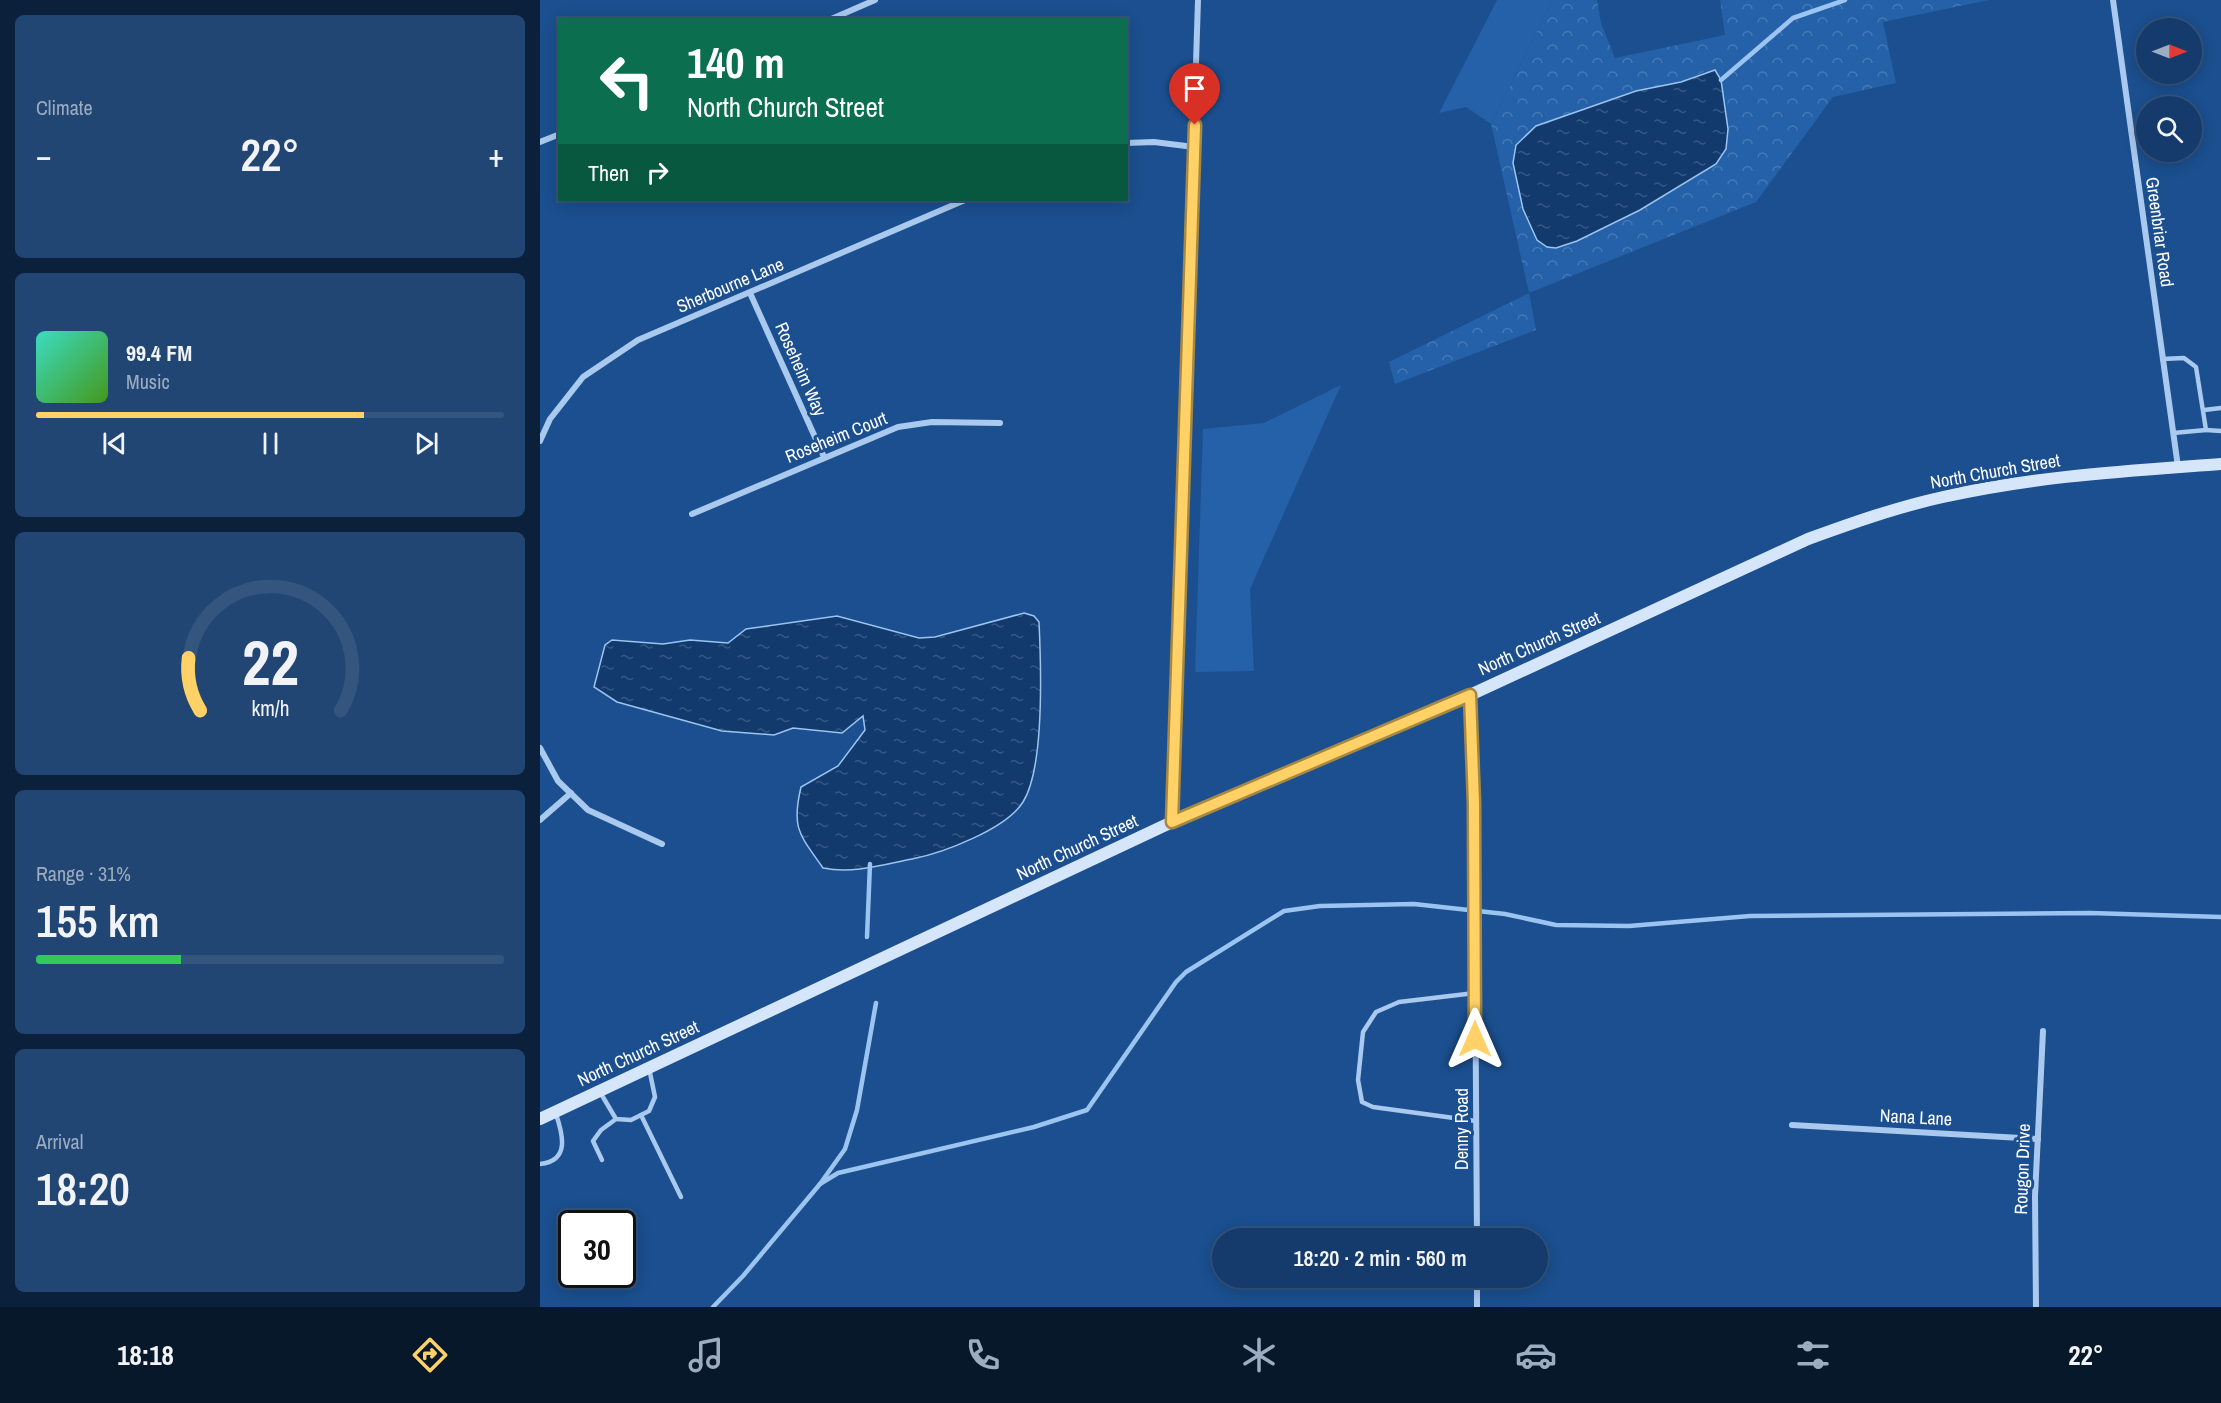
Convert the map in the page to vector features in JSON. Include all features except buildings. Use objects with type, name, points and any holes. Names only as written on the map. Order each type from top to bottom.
[{"type":"main road","name":"North Church Street","points":[[540,1119],[1172,822],[1470,695],[1775,553],[1860,520],[1942,497],[2062,477],[2221,464]]},
{"type":"street","points":[[834,18],[875,0]]},
{"type":"street","points":[[1172,822],[1198,0]]},
{"type":"street","name":"Greenbriar Road","points":[[2113,0],[2178,467]]},
{"type":"street","points":[[540,142],[558,135]]},
{"type":"street","points":[[1128,143],[1154,142],[1194,147]]},
{"type":"street","name":"Sherbourne Lane","points":[[540,441],[550,419],[584,377],[638,340],[963,201]]},
{"type":"street","name":"Roseheim Way","points":[[750,293],[824,457]]},
{"type":"street","name":"Roseheim Court","points":[[692,514],[898,428],[932,422],[1000,423]]},
{"type":"street","name":"Denny Road","points":[[1470,695],[1474,803],[1477,1228]]},
{"type":"street","points":[[540,748],[558,781],[588,810],[662,844]]},
{"type":"street","points":[[540,820],[571,793]]},
{"type":"street","name":"Rougon Drive","points":[[2036,1307],[2035,1196],[2043,1031]]},
{"type":"street","name":"Nana Lane","points":[[1792,1125],[2038,1138]]},
{"type":"street","points":[[1477,1288],[1477,1307]]},
{"type":"lane","points":[[2162,359],[2184,358],[2196,367],[2206,430]]},
{"type":"lane","points":[[2204,410],[2221,408]]},
{"type":"lane","points":[[2173,433],[2221,431]]},
{"type":"lane","points":[[1475,993],[1399,1002],[1376,1012],[1363,1032],[1358,1090],[1362,1102],[1373,1107],[1476,1121]]},
{"type":"lane","points":[[602,1160],[593,1141],[601,1130],[616,1119],[631,1120],[649,1111],[655,1097],[649,1068]]},
{"type":"lane","points":[[599,1091],[616,1119]]},
{"type":"lane","points":[[540,1164],[556,1159],[563,1149],[563,1136],[555,1112]]},
{"type":"lane","points":[[641,1115],[681,1197]]},
{"type":"green space","points":[[1497,0],[1553,0],[1491,124],[1466,107],[1439,113]]},
{"type":"green space","points":[[1553,0],[1597,0],[1601,23],[1615,58],[1725,35],[1720,0],[1989,0],[1883,22],[1896,83],[1833,97],[1756,202],[1529,293],[1491,124]],"holes":[[[1706,71],[1716,164],[1634,213],[1570,241],[1547,247],[1535,235],[1528,222],[1525,191],[1536,126],[1636,91],[1681,82]]]},
{"type":"green space","points":[[1529,293],[1536,330],[1395,384],[1389,362]]},
{"type":"green space","points":[[1341,385],[1250,589],[1254,671],[1195,672],[1203,429],[1264,423]]},
{"type":"water","points":[[1715,70],[1721,80],[1728,129],[1726,149],[1716,164],[1640,210],[1577,241],[1556,248],[1547,247],[1537,240],[1523,209],[1513,163],[1516,145],[1536,126],[1636,91],[1681,82]]},
{"type":"water","points":[[1024,613],[1034,616],[1039,622],[1041,688],[1035,765],[1023,802],[1003,821],[973,838],[925,856],[868,868],[834,870],[823,868],[803,839],[797,813],[801,787],[838,766],[865,730],[863,716],[842,733],[793,728],[774,735],[722,731],[617,702],[594,687],[605,645],[612,640],[663,644],[690,640],[728,643],[746,629],[837,616],[919,638],[935,637]]},
{"type":"waterway","points":[[1721,80],[1793,18],[1845,0]]},
{"type":"waterway","points":[[867,937],[870,864]]},
{"type":"waterway","points":[[820,1184],[838,1173],[1034,1127],[1087,1110],[1176,982],[1186,972],[1284,911],[1320,906],[1414,904],[1505,914],[1556,925],[1629,926],[1750,916],[2090,913],[2221,917]]},
{"type":"waterway","points":[[713,1307],[743,1276],[820,1184],[845,1149],[857,1110],[876,1003]]},
{"type":"route","points":[[1195,125],[1172,822],[1470,695],[1474,803],[1475,1039]]}]
